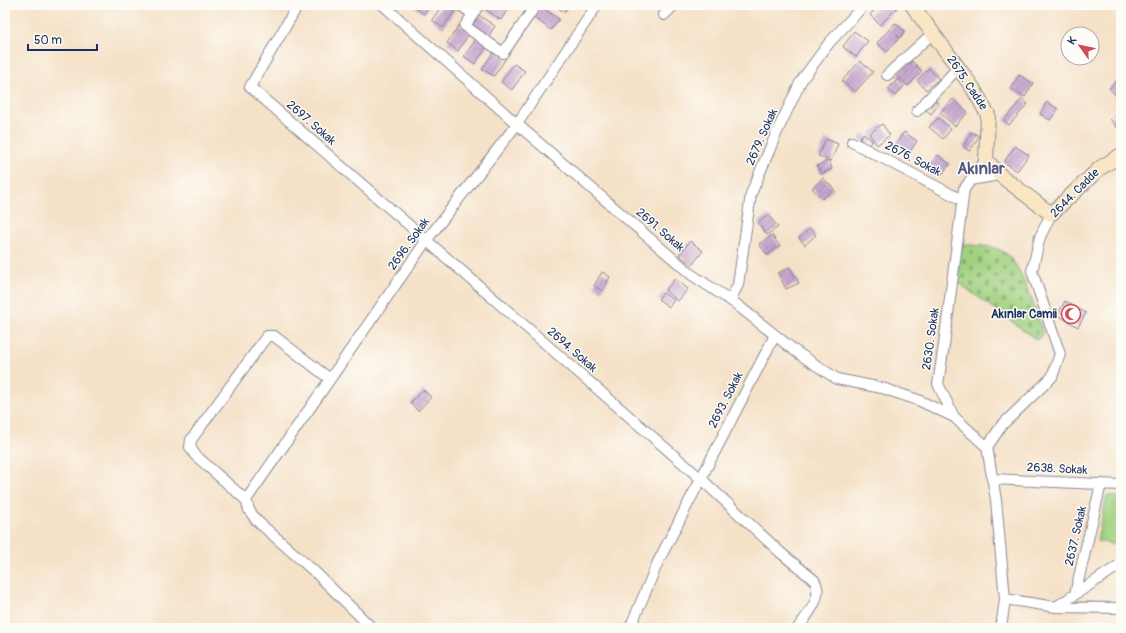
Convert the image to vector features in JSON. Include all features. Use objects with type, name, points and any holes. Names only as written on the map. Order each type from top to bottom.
[{"type":"street","name":"2697. Sokak","points":[[298,5],[250,87],[426,241]]},
{"type":"street","name":"2691. Sokak","points":[[383,5],[517,124],[692,275],[730,300],[775,335],[837,379],[882,388],[918,400],[954,417]]},
{"type":"street","points":[[460,5],[473,14]]},
{"type":"street","points":[[479,5],[465,26],[503,53],[536,5]]},
{"type":"street","name":"2696. Sokak","points":[[246,500],[426,241],[517,124],[597,5]]},
{"type":"street","points":[[664,15],[674,5]]},
{"type":"street","name":"2679. Sokak","points":[[730,300],[738,285],[751,194],[776,134],[801,81],[829,43],[864,5]]},
{"type":"street","name":"2675. Cadde","points":[[912,5],[973,88],[988,115],[986,160]]},
{"type":"street","points":[[887,75],[933,33]]},
{"type":"street","points":[[917,111],[958,68]]},
{"type":"street","name":"2676. Sokak","points":[[852,142],[962,200]]},
{"type":"street","name":"2644. Cadde","points":[[987,447],[1002,426],[1052,376],[1060,354],[1032,271],[1040,237],[1051,214],[1100,168],[1121,155]]},
{"type":"street","points":[[986,160],[1000,175],[1051,214]]},
{"type":"street","name":"2630. Sokak","points":[[986,160],[964,189],[938,384],[954,417],[987,447]]},
{"type":"street","points":[[970,180],[1000,175]]},
{"type":"street","name":"2694. Sokak","points":[[426,241],[700,478],[817,584],[818,594],[815,601],[798,628]]},
{"type":"street","name":"2693. Sokak","points":[[630,628],[658,562],[775,335]]},
{"type":"street","points":[[330,379],[274,336],[267,336],[191,440],[190,447],[194,455],[246,500],[249,510],[256,520],[316,573],[372,628]]},
{"type":"street","points":[[987,447],[992,479],[1005,599],[1001,628]]},
{"type":"street","name":"2638. Sokak","points":[[992,479],[1121,485]]},
{"type":"street","name":"2637. Sokak","points":[[1075,594],[1101,484]]},
{"type":"street","points":[[1056,607],[1121,564]]},
{"type":"street","points":[[1005,599],[1056,607],[1121,608]]},
{"type":"green space","points":[[962,244],[998,249],[1009,257],[1016,265],[1027,288],[1043,334],[1037,340],[956,281]]},
{"type":"green space","points":[[1107,495],[1121,498],[1121,546],[1097,541]]},
{"type":"building","points":[[430,5],[424,14],[413,6]]},
{"type":"building","points":[[442,5],[450,5],[456,9],[443,28],[432,20]]},
{"type":"building","points":[[484,5],[503,5],[508,9],[501,20],[482,7]]},
{"type":"building","points":[[554,5],[569,5],[564,12]]},
{"type":"building","points":[[879,5],[899,6],[880,25],[870,15]]},
{"type":"building","points":[[540,6],[559,19],[551,30],[533,17]]},
{"type":"building","points":[[477,14],[495,26],[488,37],[469,25]]},
{"type":"building","points":[[895,23],[905,31],[900,38],[897,35],[899,38],[887,52],[877,43]]},
{"type":"building","points":[[459,25],[470,32],[458,51],[447,43]]},
{"type":"building","points":[[854,31],[868,41],[856,57],[843,47]]},
{"type":"building","points":[[477,38],[488,45],[475,64],[464,56]]},
{"type":"building","points":[[495,50],[506,58],[494,76],[482,69]]},
{"type":"building","points":[[860,61],[873,72],[855,92],[842,81]]},
{"type":"building","points":[[912,61],[922,71],[908,86],[897,76]]},
{"type":"building","points":[[514,64],[525,71],[512,90],[501,82]]},
{"type":"building","points":[[929,68],[939,79],[926,90],[917,80]]},
{"type":"building","points":[[1019,75],[1033,83],[1025,97],[1011,89]]},
{"type":"building","points":[[1121,77],[1121,97],[1119,99],[1109,88]]},
{"type":"building","points":[[898,79],[904,86],[895,96],[888,89]]},
{"type":"building","points":[[932,98],[939,104],[931,114],[924,108]]},
{"type":"building","points":[[953,99],[968,112],[955,126],[940,113]]},
{"type":"building","points":[[1022,99],[1028,104],[1009,125],[1004,120]]},
{"type":"building","points":[[1047,102],[1058,109],[1050,120],[1040,114]]},
{"type":"building","points":[[1121,109],[1121,132],[1110,119]]},
{"type":"building","points":[[938,118],[951,129],[943,139],[929,127]]},
{"type":"building","points":[[882,124],[890,135],[877,145],[869,134]]},
{"type":"building","points":[[904,132],[917,141],[909,153],[896,144]]},
{"type":"building","points":[[971,132],[979,136],[970,151],[963,147]]},
{"type":"building","points":[[864,133],[872,141],[867,146],[859,138]]},
{"type":"building","points":[[826,139],[838,144],[831,161],[818,156]]},
{"type":"building","points":[[1015,146],[1029,155],[1017,171],[1004,162]]},
{"type":"building","points":[[938,155],[950,164],[940,176],[928,167]]},
{"type":"building","points":[[829,160],[832,169],[821,174],[817,166]]},
{"type":"building","points":[[823,178],[834,189],[822,199],[812,188]]},
{"type":"building","points":[[768,215],[778,227],[767,235],[758,223]]},
{"type":"building","points":[[810,228],[816,235],[805,245],[799,238]]},
{"type":"building","points":[[772,235],[780,246],[767,255],[759,244]]},
{"type":"building","points":[[690,241],[703,251],[692,265],[679,255]]},
{"type":"building","points":[[790,267],[799,283],[786,289],[778,273]]},
{"type":"building","points":[[602,272],[610,277],[602,291],[594,286]]},
{"type":"building","points":[[675,279],[688,289],[678,301],[665,291]]},
{"type":"building","points":[[663,293],[674,300],[669,307],[658,299]]},
{"type":"building","name":"Akınlar Camii","points":[[1065,301],[1086,313],[1078,327],[1057,315]]},
{"type":"building","points":[[423,390],[431,397],[418,411],[410,403]]},
{"type":"place","name":"Akınlar Camii","points":[[1071,314]]},
{"type":"district","name":"Akınlar","points":[[981,169]]}]
